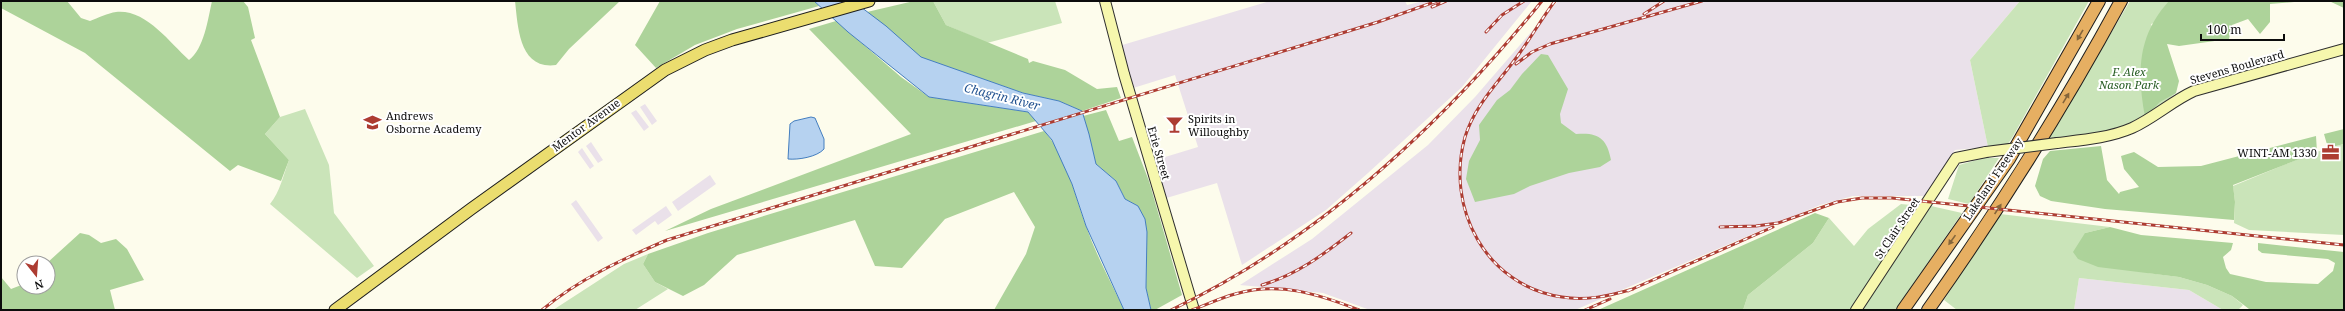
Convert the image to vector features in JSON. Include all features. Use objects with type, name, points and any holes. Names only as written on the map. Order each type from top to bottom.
[{"type":"highway","name":"Lakeland Freeway","points":[[1903,310],[2009,159],[2099,1]]},
{"type":"highway","name":"Lakeland Freeway","points":[[1928,310],[2006,198],[2087,64],[2121,1]]},
{"type":"main road","name":"Mentor Avenue","points":[[335,310],[650,79],[682,60],[705,50],[787,24],[869,1]]},
{"type":"street","name":"Erie Street","points":[[1105,1],[1124,74],[1194,310]]},
{"type":"street","name":"Stevens Boulevard","points":[[1956,158],[1986,152],[2057,143],[2121,132],[2139,124],[2181,97],[2194,92],[2344,49]]},
{"type":"street","name":"St Clair Street","points":[[1856,310],[1956,158]]},
{"type":"shaded area","points":[[1270,1],[1405,1],[1407,5],[1424,1],[1532,1],[1462,87],[1368,173],[1326,210],[1242,265],[1217,183],[1163,199],[1152,161],[1198,147],[1175,75],[1130,89],[1119,46]]},
{"type":"shaded area","points":[[1558,1],[2020,1],[1970,60],[1988,147],[1955,150],[1928,196],[1853,196],[1820,205],[1575,310],[1370,310],[1323,293],[1240,285],[1312,239],[1428,145],[1475,97]]},
{"type":"shaded area","points":[[645,104],[657,121],[652,125],[640,107]]},
{"type":"shaded area","points":[[636,110],[649,127],[644,131],[631,113]]},
{"type":"shaded area","points":[[591,142],[603,160],[598,163],[586,146]]},
{"type":"shaded area","points":[[582,148],[594,166],[590,169],[578,152]]},
{"type":"shaded area","points":[[710,175],[716,184],[678,211],[672,202]]},
{"type":"shaded area","points":[[576,200],[603,238],[598,242],[571,204]]},
{"type":"shaded area","points":[[666,206],[672,215],[658,225],[655,221],[636,235],[632,230]]},
{"type":"shaded area","points":[[2079,278],[2189,290],[2223,310],[2074,310]]},
{"type":"green space","points":[[1,1],[67,1],[81,18],[90,21],[106,14],[127,12],[147,21],[165,36],[189,60],[194,55],[202,41],[212,1],[243,1],[248,7],[255,38],[251,40],[280,117],[265,134],[289,160],[281,181],[238,165],[230,171],[85,53],[1,8]]},
{"type":"green space","points":[[515,1],[620,1],[569,49],[556,65],[544,65],[534,61],[523,45],[517,23]]},
{"type":"green space","points":[[660,1],[814,1],[819,6],[737,29],[695,45],[656,68],[635,45]]},
{"type":"green space","points":[[914,1],[933,1],[946,25],[1028,59],[1029,63],[1033,61],[1065,70],[1097,89],[1117,87],[1121,98],[1082,111],[1059,101],[1023,93],[920,57],[867,12]]},
{"type":"green space","points":[[933,1],[1055,1],[1062,23],[987,43],[946,25]]},
{"type":"green space","points":[[2020,1],[2089,1],[2012,138],[2007,145],[1988,147],[1970,60]]},
{"type":"green space","name":"F. Alex Nason Park","points":[[2130,1],[2227,1],[2151,24],[2176,93],[2145,117],[2108,134],[2048,140]]},
{"type":"green space","points":[[2169,1],[2305,1],[2270,4],[2270,22],[2260,34],[2248,19],[2232,25],[2229,39],[2179,46],[2167,44],[2179,81],[2176,93],[2160,102],[2145,117],[2142,101],[2141,70],[2145,41],[2158,14]]},
{"type":"green space","points":[[2329,1],[2344,1],[2344,8]]},
{"type":"green space","points":[[836,21],[901,77],[929,97],[1028,112],[1036,121],[665,231],[711,209],[911,134],[809,29]]},
{"type":"green space","points":[[1541,54],[1548,55],[1568,89],[1560,114],[1561,123],[1576,134],[1590,134],[1600,138],[1607,146],[1611,160],[1600,167],[1569,173],[1530,186],[1514,194],[1475,202],[1466,179],[1469,161],[1480,140],[1479,125],[1497,100],[1510,90],[1522,74]]},
{"type":"green space","points":[[305,109],[329,165],[334,213],[374,266],[357,278],[270,204],[279,189],[289,160],[265,134],[280,117]]},
{"type":"green space","points":[[1106,110],[1119,141],[1132,137],[1149,181],[1182,295],[1155,310],[1151,310],[1146,288],[1147,232],[1138,206],[1125,199],[1116,181],[1096,164],[1083,116]]},
{"type":"green space","points":[[2344,129],[2344,144],[2328,148],[2324,134]]},
{"type":"green space","points":[[1044,131],[1059,152],[1090,237],[1124,310],[994,310],[1026,254],[1035,227],[1014,192],[945,219],[902,268],[875,266],[855,220],[737,255],[704,285],[683,296],[655,282],[643,264],[648,254],[708,233]]},
{"type":"green space","points":[[2316,136],[2317,152],[2233,185],[2235,202],[2234,220],[2105,209],[2051,201],[2040,196],[2035,186],[2043,159],[2050,151],[2101,146],[2107,180],[2119,194],[2120,192],[2139,187],[2124,169],[2121,156],[2134,152],[2158,167],[2201,166]]},
{"type":"green space","points":[[2344,144],[2344,235],[2249,230],[2234,223],[2235,202],[2233,186],[2313,153]]},
{"type":"green space","points":[[1984,158],[1999,158],[1969,204],[1948,199],[1959,165]]},
{"type":"green space","points":[[1901,204],[1921,206],[1851,310],[1743,310],[1748,295],[1813,243],[1829,218],[1854,246],[1868,229]]},
{"type":"green space","points":[[1931,206],[1962,213],[1895,310],[1860,310]]},
{"type":"green space","points":[[1815,213],[1829,218],[1813,243],[1748,295],[1743,310],[1598,310]]},
{"type":"green space","points":[[2000,214],[2110,227],[2085,233],[2148,273],[2179,277],[2207,285],[2232,296],[2243,305],[2238,310],[2223,310],[2189,290],[2079,278],[2074,310],[1957,310],[1944,300]]},
{"type":"green space","points":[[2110,227],[2141,235],[2233,243],[2231,250],[2223,257],[2226,268],[2230,274],[2266,282],[2318,284],[2333,271],[2335,263],[2328,259],[2262,253],[2258,250],[2258,243],[2344,252],[2344,310],[2249,309],[2232,296],[2207,285],[2179,277],[2098,267],[2078,259],[2073,252],[2085,233]]},
{"type":"green space","points":[[80,233],[89,235],[101,243],[116,239],[127,249],[144,280],[110,290],[115,310],[1,310],[1,277],[11,289],[16,287],[16,295],[56,295],[56,255]]},
{"type":"green space","points":[[648,254],[643,264],[655,282],[668,289],[635,310],[553,310],[624,264]]},
{"type":"water","name":"Chagrin River","points":[[814,1],[853,1],[886,26],[921,57],[1023,93],[1059,101],[1082,111],[1096,164],[1116,181],[1125,199],[1138,206],[1145,219],[1147,232],[1146,288],[1151,310],[1124,310],[1086,226],[1072,184],[1052,140],[1028,112],[929,97],[848,32]]},
{"type":"water","points":[[811,117],[815,118],[824,139],[824,149],[817,154],[807,157],[788,159],[790,124],[794,121]]},
{"type":"railway","points":[[542,310],[556,299],[602,270],[667,240],[1378,22],[1437,1]]},
{"type":"railway","points":[[1432,7],[1446,1]]},
{"type":"railway","points":[[1486,32],[1502,15],[1524,1]]},
{"type":"railway","points":[[1171,310],[1225,282],[1277,250],[1326,215],[1373,176],[1419,136],[1462,93],[1503,48],[1542,1]]},
{"type":"railway","points":[[1555,1],[1519,54],[1481,103],[1469,125],[1460,164],[1461,190],[1467,216],[1478,240],[1493,260],[1512,277],[1535,290],[1562,297],[1589,298],[1606,296],[1633,289]]},
{"type":"railway","points":[[1644,14],[1664,1]]},
{"type":"railway","points":[[1516,64],[1532,52],[1550,44],[1702,1]]},
{"type":"railway","points":[[1720,227],[1756,226],[1778,223],[1837,202],[1862,198],[1892,198],[2344,245]]},
{"type":"railway","points":[[1628,291],[1773,227]]},
{"type":"railway","points":[[1262,285],[1286,276],[1309,264],[1351,233]]},
{"type":"railway","points":[[1192,310],[1235,294],[1251,290],[1267,289],[1283,289],[1313,294],[1359,310]]},
{"type":"railway","points":[[1585,310],[1610,299]]},
{"type":"place","name":"Andrews Osborne Academy","points":[[373,122]]},
{"type":"place","name":"Spirits in Willoughby","points":[[1175,125]]},
{"type":"place","name":"WINT-AM 1330","points":[[2330,153]]}]
